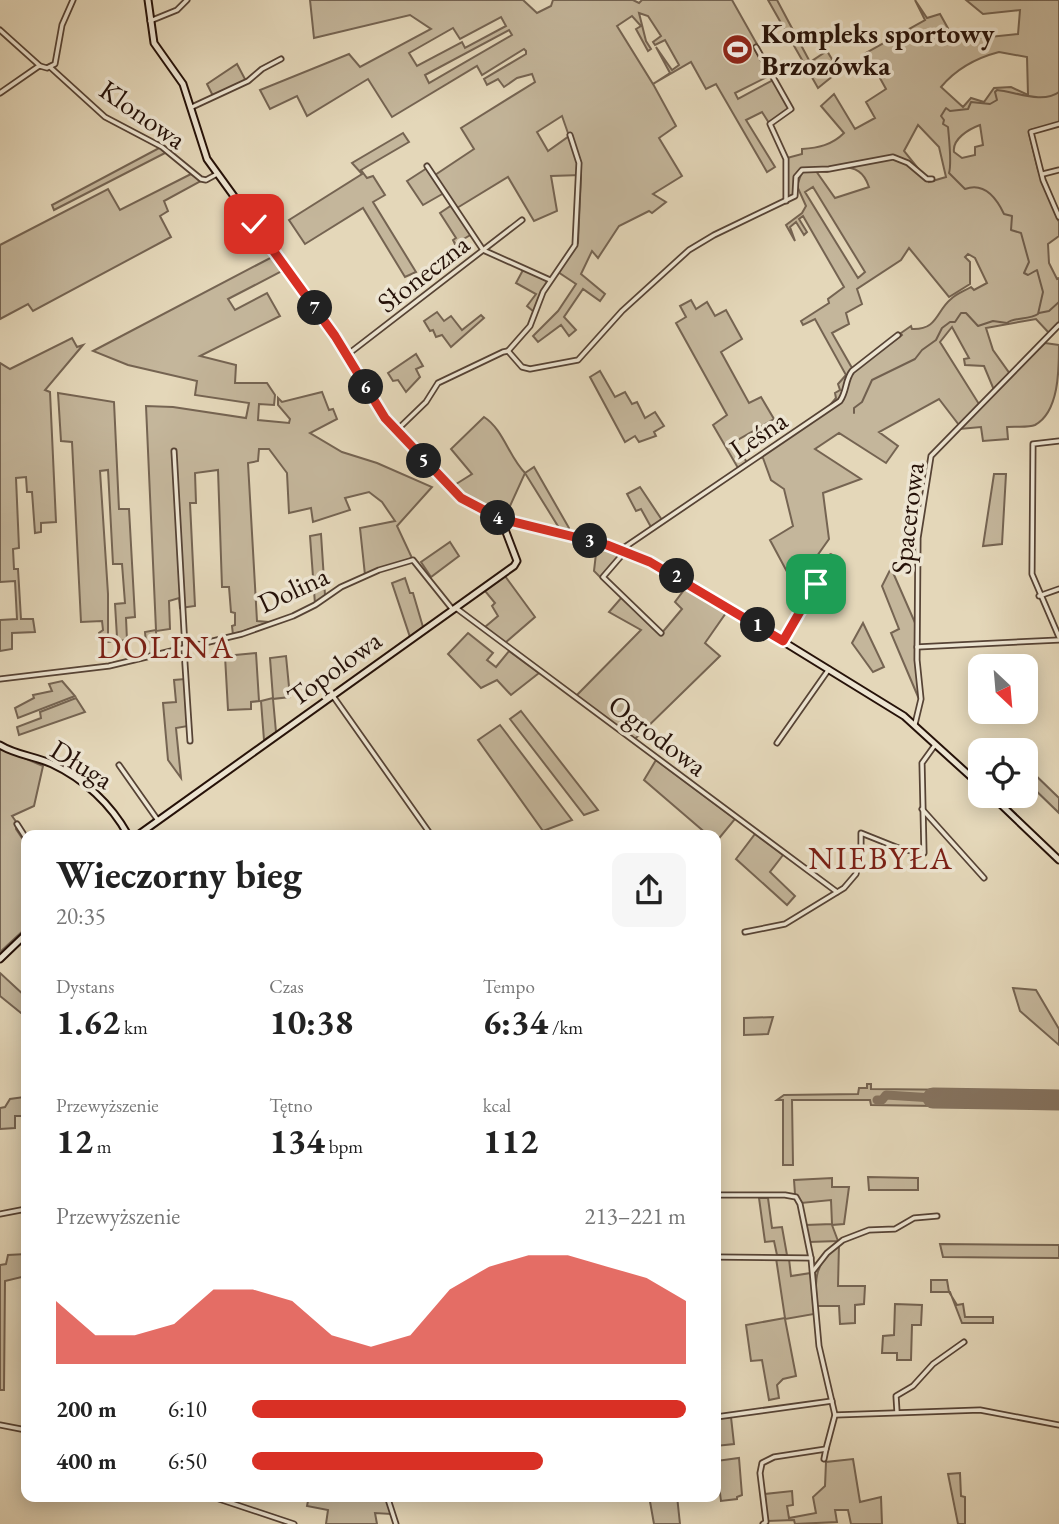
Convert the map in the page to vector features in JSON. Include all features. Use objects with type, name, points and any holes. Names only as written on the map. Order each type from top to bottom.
[{"type":"main road","points":[[148,0],[157,48],[181,81],[192,107],[203,151],[217,174],[347,355],[376,406],[395,431],[461,498],[501,519],[624,551],[667,570],[915,724],[968,773]]},
{"type":"main road","name":"Topolowa","points":[[144,830],[517,564],[501,519]]},
{"type":"main road","name":"Długa","points":[[0,745],[10,751],[51,764],[93,791],[116,813],[125,830]]},
{"type":"main road","points":[[1005,808],[1059,860]]},
{"type":"main road","points":[[0,959],[21,939]]},
{"type":"street","points":[[0,30],[40,66],[50,67],[55,64],[62,25],[73,0]]},
{"type":"street","points":[[150,21],[177,9],[187,0]]},
{"type":"street","points":[[756,47],[791,109],[771,124],[786,159],[786,201]]},
{"type":"street","points":[[192,107],[248,81],[262,69],[281,59]]},
{"type":"street","points":[[0,93],[40,66]]},
{"type":"street","name":"Klonowa","points":[[50,67],[105,117],[162,146],[201,179],[206,180],[217,174]]},
{"type":"street","points":[[1059,124],[1031,132],[1043,180],[1059,217]]},
{"type":"street","points":[[395,431],[426,402],[438,383],[509,351],[530,326],[551,280],[575,245],[579,163],[569,135]]},
{"type":"street","points":[[509,351],[526,368],[578,360],[622,310],[689,250],[795,196],[796,177],[802,170],[830,169],[893,156],[908,163],[927,179],[932,179]]},
{"type":"street","points":[[427,166],[483,250],[551,280]]},
{"type":"street","points":[[1043,174],[1059,170]]},
{"type":"street","name":"Słoneczna","points":[[347,355],[522,220]]},
{"type":"street","name":"Spacerowa","points":[[915,724],[921,699],[917,647],[918,538],[931,456],[1059,325]]},
{"type":"street","name":"Leśna","points":[[661,632],[603,577],[641,535],[840,401],[846,391],[847,377],[852,370],[898,335]]},
{"type":"street","points":[[917,647],[1059,639],[1032,574],[1033,444],[1059,441]]},
{"type":"street","points":[[174,451],[190,741]]},
{"type":"street","points":[[783,641],[831,557]]},
{"type":"street","name":"Dolina","points":[[0,679],[102,667],[242,634],[293,616],[341,587],[379,570],[412,560],[454,609]]},
{"type":"street","points":[[1040,596],[1059,589]]},
{"type":"street","name":"Ogrodowa","points":[[454,609],[837,892]]},
{"type":"street","points":[[777,743],[829,669]]},
{"type":"street","points":[[332,695],[427,830]]},
{"type":"street","points":[[746,932],[785,924],[837,892],[856,874],[861,854],[860,834],[864,832],[913,853],[924,853],[922,761],[937,743]]},
{"type":"street","points":[[119,765],[157,820]]},
{"type":"street","points":[[923,810],[984,878]]},
{"type":"street","points":[[18,824],[21,830]]},
{"type":"street","points":[[721,1195],[796,1197],[800,1204],[813,1271],[819,1346],[835,1415],[824,1459]]},
{"type":"street","points":[[0,1214],[21,1210]]},
{"type":"street","points":[[813,1271],[827,1253],[843,1240],[869,1230],[895,1229],[914,1218],[937,1216]]},
{"type":"street","points":[[721,1257],[811,1258]]},
{"type":"street","points":[[897,1412],[896,1396],[913,1386],[933,1364],[964,1342]]},
{"type":"street","points":[[721,1416],[832,1401]]},
{"type":"street","points":[[835,1415],[980,1410],[1059,1425]]},
{"type":"street","points":[[0,1425],[21,1429]]},
{"type":"street","points":[[763,1524],[766,1522],[760,1473],[762,1464],[774,1457],[826,1449]]},
{"type":"street","points":[[228,1502],[295,1524]]},
{"type":"street","points":[[389,1502],[396,1524]]},
{"type":"shaded area","points":[[310,0],[523,0],[537,13],[551,6],[553,0],[633,0],[639,3],[642,0],[732,0],[758,46],[754,48],[769,76],[735,93],[738,99],[773,80],[789,108],[769,123],[762,112],[746,120],[775,167],[767,172],[716,84],[706,89],[691,62],[653,84],[676,126],[659,138],[682,176],[653,194],[666,202],[652,213],[649,211],[619,226],[598,258],[592,251],[581,274],[605,294],[600,301],[583,289],[564,317],[576,330],[569,336],[561,325],[538,342],[533,336],[558,311],[576,284],[558,272],[578,243],[581,175],[551,176],[557,211],[534,221],[508,177],[457,208],[435,175],[474,149],[461,128],[535,82],[532,74],[517,78],[504,87],[498,79],[487,85],[484,79],[526,54],[526,51],[524,49],[482,75],[477,66],[392,117],[368,79],[307,116],[297,96],[270,109],[260,90],[349,54],[360,67],[431,29],[410,15],[314,38]],"holes":[[[639,13],[648,16],[661,36],[653,42],[655,45],[665,40],[679,65],[672,70],[656,47],[670,73],[653,84],[617,26],[632,16],[641,26],[636,29],[648,51],[651,49],[646,41]],[[501,17],[506,26],[465,48],[462,42],[417,66],[409,53],[453,28],[460,39]],[[509,30],[512,35],[429,83],[425,75]],[[562,116],[569,136],[548,151],[537,132]]]},
{"type":"shaded area","points":[[768,0],[777,0],[810,62],[827,51],[839,71],[818,88]]},
{"type":"shaded area","points":[[915,0],[927,18],[940,14],[954,39],[976,31],[980,38],[1018,34],[1020,10],[983,14],[966,0],[1059,0],[1059,123],[1030,130],[1029,133],[1038,170],[1059,222],[1059,236],[1048,244],[1049,263],[1057,279],[1059,278],[1059,323],[1049,333],[1036,319],[986,328],[993,350],[1010,374],[994,390],[984,366],[965,365],[964,359],[969,358],[952,327],[940,342],[979,404],[959,425],[939,399],[879,432],[898,446],[886,463],[839,433],[815,449],[861,479],[823,493],[829,539],[807,570],[793,583],[770,540],[793,526],[784,489],[771,480],[763,458],[759,457],[841,401],[853,372],[902,335],[901,333],[911,326],[912,329],[927,326],[955,296],[971,287],[974,290],[987,283],[975,258],[968,254],[965,257],[970,262],[970,284],[949,297],[909,248],[901,260],[857,289],[862,304],[846,313],[849,324],[832,333],[852,368],[839,398],[826,410],[836,398],[835,393],[840,390],[838,384],[846,375],[815,319],[803,325],[801,321],[829,303],[828,299],[844,287],[803,216],[799,219],[807,232],[804,235],[796,222],[790,227],[795,241],[786,225],[802,213],[806,206],[797,186],[803,169],[795,177],[794,195],[787,197],[787,158],[802,154],[802,149],[830,143],[844,133],[821,106],[834,94],[855,129],[875,118],[866,102],[886,89],[866,53],[925,20]],"holes":[[[999,52],[1027,57],[1028,95],[1011,87],[994,88],[984,102],[971,98],[963,107],[941,87],[960,70]],[[918,125],[939,147],[946,177],[929,182],[904,151]],[[980,125],[983,145],[975,147],[975,155],[962,158],[954,152],[954,147],[962,135]],[[851,168],[862,174],[869,187],[835,198],[816,171]],[[813,187],[865,272],[858,278],[805,192]]]},
{"type":"shaded area","points":[[237,64],[246,81],[213,96],[207,84]]},
{"type":"shaded area","points":[[403,133],[409,142],[361,170],[367,178],[373,176],[385,195],[373,202],[416,272],[405,277],[363,208],[305,244],[289,220],[362,174],[352,163]]},
{"type":"shaded area","points":[[161,147],[167,152],[54,210],[52,205]]},
{"type":"shaded area","points":[[427,168],[444,193],[423,205],[407,181]]},
{"type":"shaded area","points":[[191,174],[201,181],[164,201],[168,211],[160,216],[171,237],[33,311],[28,304],[0,319],[0,245],[108,189],[120,210]]},
{"type":"shaded area","points":[[452,205],[472,234],[455,244],[453,240],[456,238],[440,213]]},
{"type":"shaded area","points":[[274,256],[284,270],[228,299],[235,310],[267,293],[280,316],[200,356],[236,365],[235,383],[267,383],[275,395],[274,405],[259,404],[258,420],[289,423],[290,419],[278,405],[278,398],[282,402],[322,392],[329,410],[333,409],[337,419],[310,433],[342,452],[377,463],[432,487],[397,526],[412,558],[365,575],[360,528],[395,521],[382,502],[369,492],[345,498],[350,510],[313,522],[311,508],[289,513],[287,473],[269,449],[259,449],[258,461],[248,463],[257,621],[269,622],[233,635],[235,613],[231,612],[229,587],[222,587],[218,470],[195,473],[196,503],[190,503],[195,606],[180,608],[179,598],[169,601],[170,629],[156,631],[157,652],[147,655],[145,632],[156,630],[146,406],[173,407],[246,418],[249,403],[195,395],[197,381],[128,365],[93,351]]},
{"type":"shaded area","points":[[523,270],[549,280],[534,312],[527,306],[536,294],[516,283]]},
{"type":"shaded area","points":[[691,300],[696,309],[707,302],[715,316],[726,310],[742,339],[721,352],[749,403],[761,397],[774,419],[736,441],[747,463],[738,468],[713,425],[727,415],[676,323],[686,317],[680,306]]},
{"type":"shaded area","points":[[437,312],[444,321],[451,316],[462,330],[481,315],[484,318],[451,347],[442,335],[436,337],[424,321]]},
{"type":"shaded area","points":[[72,338],[77,347],[83,345],[45,390],[50,392],[56,522],[41,523],[41,532],[35,533],[32,492],[27,492],[26,477],[16,478],[19,548],[13,549],[14,569],[18,569],[21,619],[33,619],[35,632],[12,633],[12,649],[0,651],[0,620],[17,619],[15,581],[0,582],[0,363],[10,369]]},
{"type":"shaded area","points":[[1045,343],[1059,345],[1059,355],[1056,390],[1049,411],[1043,419],[1032,426],[1007,427],[1008,439],[983,441],[981,427],[959,429]]},
{"type":"shaded area","points":[[416,354],[423,366],[416,369],[420,377],[406,392],[398,380],[393,381],[388,373]]},
{"type":"shaded area","points":[[600,371],[615,397],[625,392],[632,404],[637,402],[645,418],[655,412],[664,426],[654,432],[656,436],[639,442],[635,436],[625,442],[590,377]]},
{"type":"shaded area","points":[[58,393],[114,402],[119,509],[129,509],[135,617],[126,618],[127,640],[108,642],[108,638],[117,637],[115,604],[125,603],[122,564],[113,564],[108,470],[100,471],[108,637],[100,638],[102,621],[81,622],[72,442],[61,441]]},
{"type":"shaded area","points":[[484,417],[491,422],[525,473],[505,517],[477,504],[453,486],[472,474],[451,449]]},
{"type":"shaded area","points":[[534,467],[569,528],[567,532],[561,531],[525,473]]},
{"type":"shaded area","points":[[994,474],[1006,474],[1002,544],[983,546]]},
{"type":"shaded area","points":[[640,487],[662,520],[651,527],[641,509],[636,511],[627,494]]},
{"type":"shaded area","points":[[321,534],[325,595],[315,604],[310,536]]},
{"type":"shaded area","points":[[450,542],[459,556],[431,577],[421,562]]},
{"type":"shaded area","points":[[597,545],[621,554],[601,578],[594,571]]},
{"type":"shaded area","points":[[891,568],[916,625],[919,699],[891,633],[899,629],[882,586]]},
{"type":"shaded area","points":[[505,576],[535,617],[505,643],[485,627],[498,616],[492,606],[495,603],[485,591]]},
{"type":"shaded area","points":[[405,578],[410,593],[413,593],[423,627],[410,637],[392,583]]},
{"type":"shaded area","points":[[687,586],[728,610],[705,643],[720,656],[635,739],[576,696],[641,630],[609,612],[622,597],[661,634],[682,609],[675,602]]},
{"type":"shaded area","points":[[863,623],[884,667],[873,672],[852,643]]},
{"type":"shaded area","points":[[468,633],[493,653],[487,660],[496,667],[509,651],[539,673],[511,695],[497,680],[481,688],[448,654]]},
{"type":"shaded area","points":[[256,653],[259,701],[251,702],[251,709],[228,710],[225,656]]},
{"type":"shaded area","points":[[286,656],[290,697],[273,699],[276,732],[264,740],[261,701],[273,698],[270,658]]},
{"type":"shaded area","points":[[185,679],[188,726],[176,728],[181,778],[168,760],[163,703],[176,702],[174,680]]},
{"type":"shaded area","points":[[62,681],[75,696],[18,718],[15,708],[34,698],[33,695],[52,691],[49,684]]},
{"type":"shaded area","points":[[76,698],[85,712],[19,735],[17,727],[41,718],[40,712]]},
{"type":"shaded area","points":[[521,711],[598,810],[584,815],[510,719]]},
{"type":"shaded area","points":[[500,725],[572,820],[542,830],[478,740]]},
{"type":"shaded area","points":[[0,748],[43,766],[34,806],[12,816],[21,836],[21,933],[0,952]]},
{"type":"shaded area","points":[[656,760],[735,819],[721,836],[721,830],[702,830],[644,780]]},
{"type":"shaded area","points":[[1038,778],[1059,798],[1059,813],[1038,793]]},
{"type":"shaded area","points":[[755,834],[783,855],[770,872],[795,896],[787,905],[736,859]]},
{"type":"shaded area","points":[[0,973],[21,992],[21,1013],[0,996]]},
{"type":"shaded area","points":[[1013,988],[1036,990],[1059,1029],[1059,1045],[1020,1011]]},
{"type":"shaded area","points":[[773,1017],[768,1034],[744,1035],[744,1018]]},
{"type":"shaded area","points":[[867,1084],[871,1084],[871,1089],[1059,1091],[1059,1108],[871,1105],[870,1100],[792,1100],[793,1165],[783,1165],[783,1100],[777,1100],[784,1095],[858,1094],[859,1088],[867,1088]]},
{"type":"shaded area","points":[[21,1097],[21,1116],[15,1116],[15,1128],[0,1129],[0,1108],[5,1107],[10,1099]]},
{"type":"shaded area","points":[[868,1177],[918,1178],[918,1190],[869,1190]]},
{"type":"shaded area","points":[[832,1178],[832,1187],[849,1187],[844,1224],[832,1225],[838,1241],[809,1242],[806,1225],[832,1224],[831,1200],[801,1203],[795,1194],[794,1180]]},
{"type":"shaded area","points":[[759,1198],[768,1198],[772,1228],[782,1227],[787,1255],[777,1255],[774,1241],[765,1242]]},
{"type":"shaded area","points":[[839,1244],[838,1286],[865,1286],[864,1304],[855,1305],[855,1323],[840,1324],[839,1306],[817,1306],[818,1272],[825,1258]]},
{"type":"shaded area","points":[[940,1244],[1059,1245],[1059,1258],[943,1257]]},
{"type":"shaded area","points":[[21,1254],[21,1277],[5,1281],[4,1390],[0,1390],[0,1265],[6,1264],[8,1255]]},
{"type":"shaded area","points":[[776,1258],[789,1259],[791,1276],[811,1273],[814,1314],[785,1319],[796,1376],[783,1379],[777,1385],[779,1398],[769,1400],[762,1360],[751,1361],[746,1325],[785,1318]]},
{"type":"shaded area","points":[[931,1280],[947,1280],[949,1292],[931,1292]]},
{"type":"shaded area","points":[[952,1296],[957,1305],[963,1304],[965,1317],[993,1317],[993,1323],[962,1323]]},
{"type":"shaded area","points":[[895,1304],[922,1305],[921,1325],[912,1325],[911,1360],[897,1360],[897,1353],[882,1353],[883,1336],[894,1335]]},
{"type":"shaded area","points":[[731,1417],[734,1444],[721,1445],[721,1418]]},
{"type":"shaded area","points":[[739,1458],[742,1495],[737,1499],[721,1501],[721,1460]]},
{"type":"shaded area","points":[[853,1459],[860,1502],[881,1497],[882,1524],[851,1524],[848,1510],[835,1510],[837,1522],[795,1524],[794,1520],[767,1521],[765,1494],[792,1491],[793,1505],[787,1506],[789,1518],[816,1513],[813,1497],[825,1486],[826,1462]]},
{"type":"shaded area","points":[[960,1473],[961,1496],[965,1497],[965,1524],[958,1524],[948,1474]]},
{"type":"shaded area","points":[[308,1502],[387,1502],[391,1514],[375,1513],[377,1524],[326,1524],[328,1510],[307,1506]]},
{"type":"shaded area","points":[[650,1502],[678,1502],[680,1524],[654,1524]]},
{"type":"waterway","points":[[854,413],[854,408],[862,402],[872,380],[915,359],[936,340],[942,328],[955,322],[961,313],[966,313],[978,326],[993,321],[1007,323],[1038,314],[1043,292],[1037,270],[1028,275],[1024,273],[1029,262],[1021,233],[1011,230],[1012,216],[1004,214],[989,192],[972,187],[965,189],[949,173],[948,127],[943,124],[941,116],[946,108],[950,111],[968,109],[971,102],[990,104],[997,100],[997,90],[1037,97],[1059,92]]},
{"type":"waterway","points":[[1039,313],[1049,311],[1059,302]]},
{"type":"taxiway","points":[[877,1100],[882,1100],[886,1095],[933,1098]]},
{"type":"runway","points":[[933,1098],[1059,1100]]},
{"type":"place","name":"Kompleks sportowy Brzozówka","points":[[738,49]]},
{"type":"district","name":"DOLINA","points":[[166,647]]},
{"type":"district","name":"NIEBYŁA","points":[[881,858]]},
{"type":"route","points":[[254,224],[344,349],[376,406],[394,430],[449,488],[468,504],[501,519],[607,545],[650,562],[678,576],[783,641],[816,584]]}]
